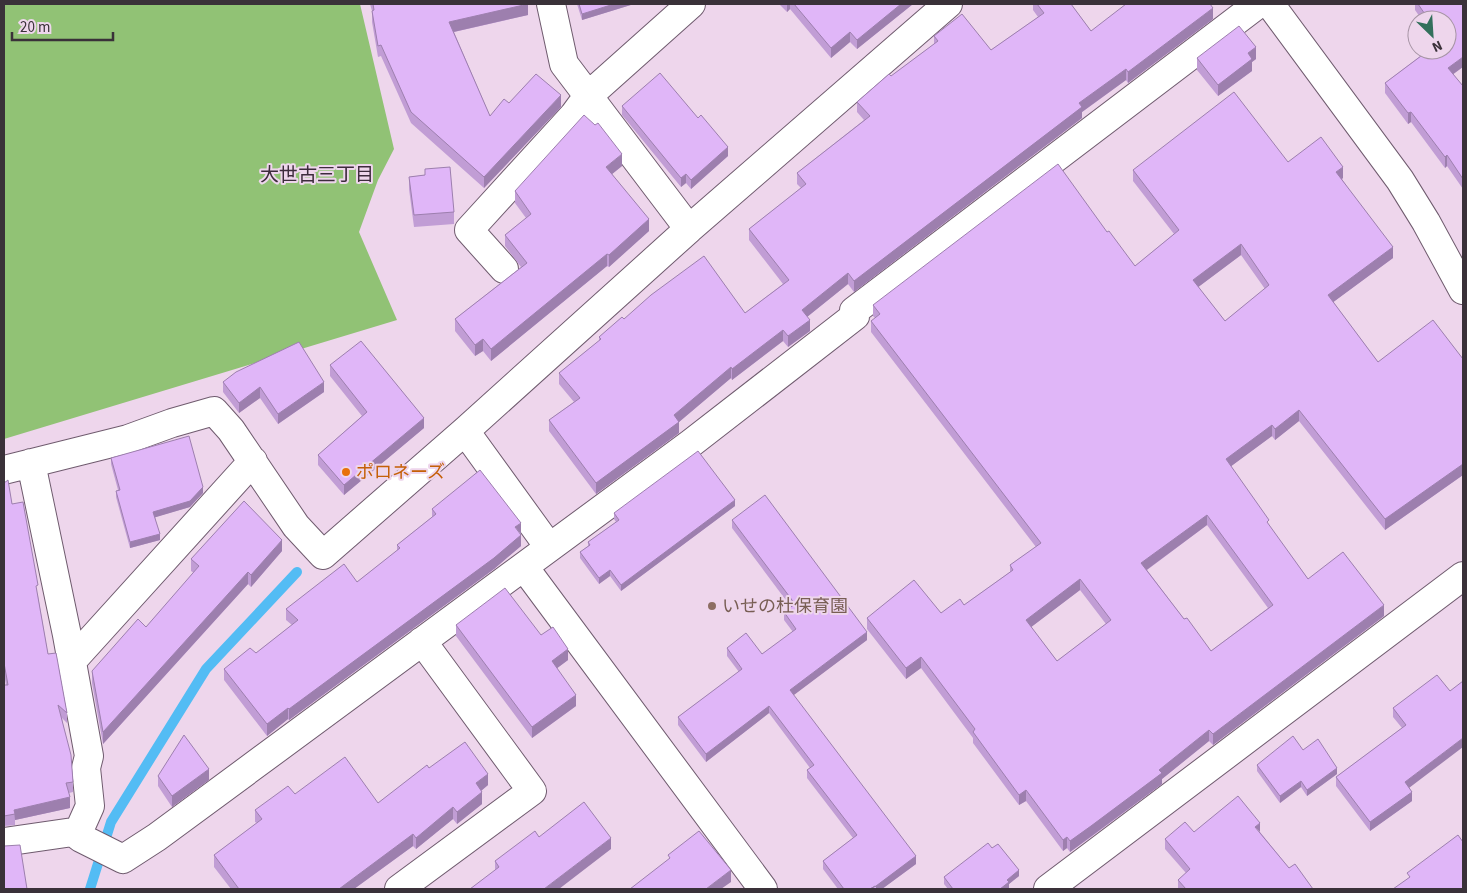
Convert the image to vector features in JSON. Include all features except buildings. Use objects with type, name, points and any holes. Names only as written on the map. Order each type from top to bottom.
[{"type":"street","points":[[551,4],[564,64],[689,229]]},
{"type":"street","points":[[504,269],[470,230],[574,115],[588,96],[691,4]]},
{"type":"street","points":[[4,470],[128,439],[172,423],[214,411],[231,430],[296,526],[323,555],[465,431],[689,229],[948,4]]},
{"type":"street","points":[[4,842],[73,832],[79,837],[123,858],[157,837],[690,444],[855,316],[854,311],[1258,4]]},
{"type":"street","points":[[1270,4],[1400,180],[1426,222],[1463,290]]},
{"type":"street","points":[[465,431],[549,547]]},
{"type":"street","points":[[71,662],[253,461]]},
{"type":"street","points":[[31,463],[89,756],[86,768],[90,806],[79,837]]},
{"type":"street","points":[[524,567],[763,889]]},
{"type":"street","points":[[1048,889],[1463,576]]},
{"type":"street","points":[[399,889],[532,791],[422,642]]},
{"type":"green space","points":[[4,4],[360,4],[394,149],[378,180],[359,232],[397,320],[4,439]]},
{"type":"waterway","points":[[90,889],[111,822],[206,669],[297,572]]},
{"type":"place","name":"ポロネーズ","points":[[346,472]]},
{"type":"place","name":"いせの杜保育園","points":[[712,606]]},
{"type":"district","name":"大世古三丁目","points":[[317,175]]}]
